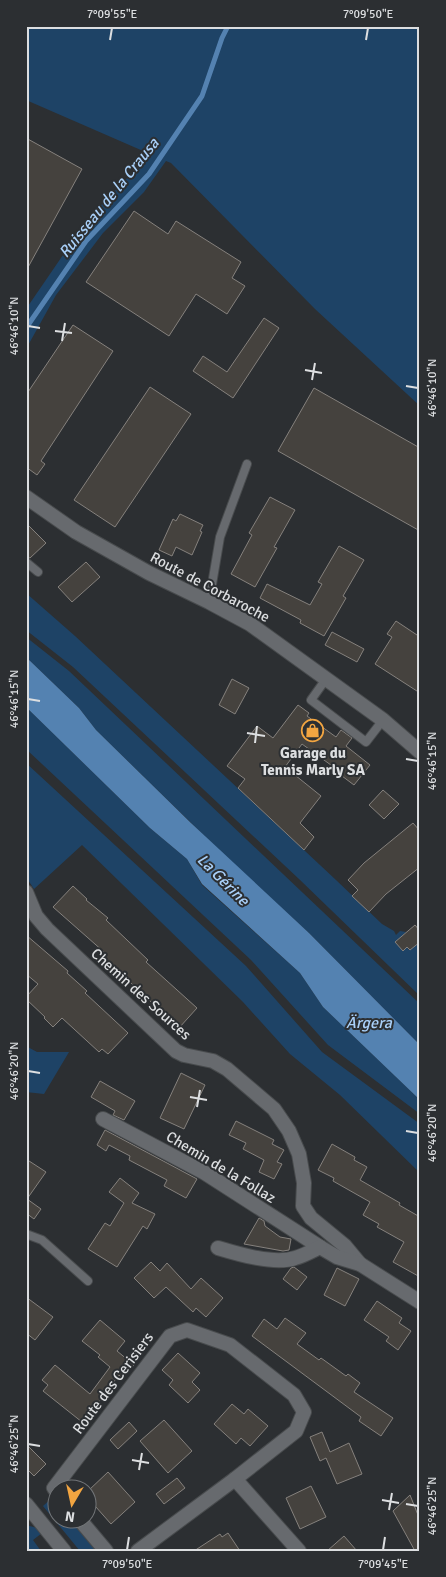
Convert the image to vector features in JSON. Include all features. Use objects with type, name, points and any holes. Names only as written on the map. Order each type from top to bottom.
[{"type":"street","name":"Route de Corbaroche","points":[[26,497],[76,532],[149,573],[250,624],[382,720],[420,752]]},
{"type":"street","name":"Chemin des Sources","points":[[26,892],[36,916],[47,930],[176,1051],[184,1055],[213,1060],[227,1069],[274,1109],[289,1130],[299,1154],[304,1183],[303,1206],[311,1218],[345,1246],[360,1264]]},
{"type":"street","name":"Chemin de la Follaz","points":[[103,1119],[205,1173],[320,1247],[337,1257],[360,1264],[420,1302]]},
{"type":"street","points":[[218,1248],[271,1260],[284,1260],[294,1259],[320,1247]]},
{"type":"street","name":"Route des Cerisiers","points":[[60,1480],[170,1336],[187,1330],[230,1345],[294,1394],[304,1412],[296,1432],[138,1551]]},
{"type":"street","points":[[235,1479],[299,1551]]},
{"type":"street","points":[[27,1508],[64,1551]]},
{"type":"street","points":[[88,1530],[106,1551]]},
{"type":"lane","points":[[209,602],[220,537],[247,464]]},
{"type":"lane","points":[[26,562],[38,572]]},
{"type":"lane","points":[[326,679],[311,700],[366,742],[382,720]]},
{"type":"lane","points":[[26,1234],[42,1240],[88,1280]]},
{"type":"shaded area","points":[[26,26],[420,26],[420,406],[315,309],[171,163],[166,161],[144,192],[103,233],[56,295],[26,349],[26,309],[87,220],[150,154],[26,100]]},
{"type":"shaded area","points":[[26,593],[75,636],[382,924],[394,931],[396,935],[400,931],[406,932],[400,938],[409,950],[420,942],[420,996],[299,879],[73,667],[26,630]]},
{"type":"shaded area","points":[[26,637],[69,671],[420,1004],[420,1045],[309,933],[222,853],[96,730],[79,708],[26,657]]},
{"type":"shaded area","points":[[26,707],[150,828],[187,859],[202,885],[300,973],[323,1007],[420,1100],[420,1114],[328,1045],[251,960],[26,749]]},
{"type":"shaded area","points":[[26,763],[246,966],[322,1052],[420,1124],[420,1173],[340,1095],[290,1054],[243,1002],[82,845],[34,889],[26,877]]},
{"type":"shaded area","points":[[26,1046],[37,1052],[69,1052],[44,1094],[26,1092]]},
{"type":"shaded area","points":[[48,1502],[48,1512],[43,1506]]},
{"type":"shaded area","points":[[26,1525],[37,1528],[42,1533],[33,1540],[41,1551],[26,1551]]},
{"type":"shaded area","points":[[63,1530],[78,1530],[96,1551],[80,1551]]},
{"type":"water","name":"Ärgera","points":[[26,657],[79,708],[96,730],[191,823],[309,933],[420,1045],[420,1100],[323,1007],[300,973],[202,884],[187,859],[150,828],[26,707]]},
{"type":"building","points":[[26,138],[82,169],[26,271]]},
{"type":"building","points":[[134,211],[168,234],[176,221],[241,262],[232,278],[245,286],[227,314],[196,294],[169,336],[86,282]]},
{"type":"building","points":[[264,318],[279,328],[233,398],[193,371],[203,356],[227,372]]},
{"type":"building","points":[[73,325],[113,351],[41,461],[45,464],[37,475],[26,467],[26,395]]},
{"type":"building","points":[[150,387],[191,414],[115,527],[74,500]]},
{"type":"building","points":[[314,388],[420,448],[420,531],[278,451]]},
{"type":"building","points":[[270,497],[295,510],[274,547],[277,548],[255,587],[231,574],[252,535],[249,533]]},
{"type":"building","points":[[180,514],[203,525],[200,531],[202,532],[192,555],[176,547],[172,556],[159,550],[173,519],[176,521]]},
{"type":"building","points":[[26,523],[46,543],[30,558],[26,556]]},
{"type":"building","points":[[339,546],[364,560],[343,596],[346,598],[324,636],[300,623],[301,620],[260,598],[267,584],[310,605],[322,584],[318,582]]},
{"type":"building","points":[[86,562],[100,577],[72,602],[58,587]]},
{"type":"building","points":[[396,621],[420,637],[420,693],[375,664],[392,637],[387,634]]},
{"type":"building","points":[[332,632],[364,649],[357,662],[325,645]]},
{"type":"building","points":[[232,679],[249,688],[235,714],[219,705]]},
{"type":"building","points":[[298,705],[309,713],[307,716],[336,737],[341,730],[352,738],[346,746],[370,765],[354,785],[334,770],[335,768],[302,744],[285,767],[321,796],[300,823],[314,837],[304,850],[238,788],[245,779],[227,766],[257,726],[273,738]]},
{"type":"building","points":[[383,790],[399,804],[384,819],[369,805]]},
{"type":"building","points":[[413,823],[420,831],[420,867],[386,894],[369,912],[352,896],[358,890],[348,880],[364,863]]},
{"type":"building","points":[[73,886],[86,900],[108,918],[106,920],[148,960],[146,962],[197,1008],[179,1028],[101,955],[104,952],[53,907]]},
{"type":"building","points":[[415,925],[420,931],[420,942],[410,950],[407,947],[403,951],[395,942]]},
{"type":"building","points":[[26,935],[68,971],[67,973],[87,991],[85,993],[128,1033],[108,1054],[102,1049],[99,1052],[62,1018],[53,1027],[26,999],[38,984],[26,974]]},
{"type":"building","points":[[181,1073],[205,1085],[184,1129],[160,1118]]},
{"type":"building","points":[[100,1081],[135,1101],[124,1120],[113,1115],[115,1111],[91,1097]]},
{"type":"building","points":[[236,1121],[274,1140],[272,1144],[284,1150],[277,1162],[282,1164],[274,1179],[259,1172],[264,1160],[243,1149],[246,1143],[229,1135]]},
{"type":"building","points":[[105,1130],[197,1179],[186,1198],[164,1186],[167,1180],[129,1160],[130,1156],[109,1145],[106,1151],[97,1145]]},
{"type":"building","points":[[332,1144],[355,1157],[354,1160],[367,1167],[360,1180],[420,1217],[420,1277],[393,1262],[404,1242],[377,1227],[379,1224],[363,1215],[370,1202],[333,1181],[334,1178],[318,1170]]},
{"type":"building","points":[[26,1159],[46,1172],[27,1199],[41,1209],[34,1219],[26,1213]]},
{"type":"building","points":[[120,1178],[139,1193],[132,1203],[155,1214],[147,1229],[143,1226],[117,1267],[88,1249],[105,1223],[110,1226],[124,1203],[109,1192]]},
{"type":"building","points":[[259,1218],[264,1221],[265,1226],[280,1237],[291,1239],[289,1250],[283,1251],[244,1244]]},
{"type":"building","points":[[151,1262],[160,1271],[167,1263],[191,1289],[201,1278],[223,1298],[206,1317],[196,1308],[193,1312],[166,1287],[154,1298],[134,1278]]},
{"type":"building","points":[[294,1267],[307,1277],[297,1290],[283,1279],[291,1268]]},
{"type":"building","points":[[337,1268],[359,1279],[345,1306],[324,1295]]},
{"type":"building","points":[[26,1297],[53,1317],[35,1340],[26,1333]]},
{"type":"building","points":[[377,1301],[402,1318],[399,1323],[411,1331],[398,1350],[386,1341],[389,1337],[364,1320]]},
{"type":"building","points":[[285,1318],[306,1333],[297,1344],[319,1360],[321,1358],[346,1376],[348,1374],[360,1383],[354,1392],[393,1418],[381,1436],[359,1421],[361,1417],[252,1336],[264,1319],[277,1329]]},
{"type":"building","points":[[100,1320],[125,1341],[117,1351],[134,1365],[122,1378],[119,1375],[85,1421],[84,1419],[82,1422],[43,1391],[48,1385],[42,1380],[55,1365],[90,1394],[110,1367],[98,1357],[100,1355],[82,1341]]},
{"type":"building","points":[[178,1353],[200,1373],[192,1382],[200,1390],[188,1403],[169,1385],[173,1380],[162,1370]]},
{"type":"building","points":[[232,1404],[244,1414],[248,1409],[268,1426],[250,1446],[241,1438],[236,1444],[214,1424]]},
{"type":"building","points":[[164,1420],[192,1451],[168,1473],[140,1441]]},
{"type":"building","points":[[129,1422],[137,1431],[118,1449],[110,1440]]},
{"type":"building","points":[[322,1432],[330,1452],[349,1443],[362,1474],[337,1484],[326,1458],[320,1461],[310,1437]]},
{"type":"building","points":[[26,1444],[46,1464],[34,1476],[26,1468]]},
{"type":"building","points":[[108,1472],[135,1502],[111,1524],[98,1509],[98,1482]]},
{"type":"building","points":[[177,1478],[185,1488],[164,1504],[156,1494]]},
{"type":"building","points":[[311,1486],[326,1517],[300,1529],[286,1498]]},
{"type":"building","points":[[410,1495],[420,1520],[420,1551],[415,1551],[393,1511]]},
{"type":"building","points":[[228,1533],[240,1551],[194,1551],[220,1534],[222,1537]]},
{"type":"building","points":[[344,1536],[357,1551],[327,1551]]},
{"type":"waterway","name":"Ruisseau de la Crausa","points":[[26,328],[86,241],[149,174],[202,96],[228,26]]},
{"type":"place","name":"Garage du Tennis Marly SA","points":[[313,730]]},
{"type":"water label","name":"La Gérine","points":[[223,880]]}]
